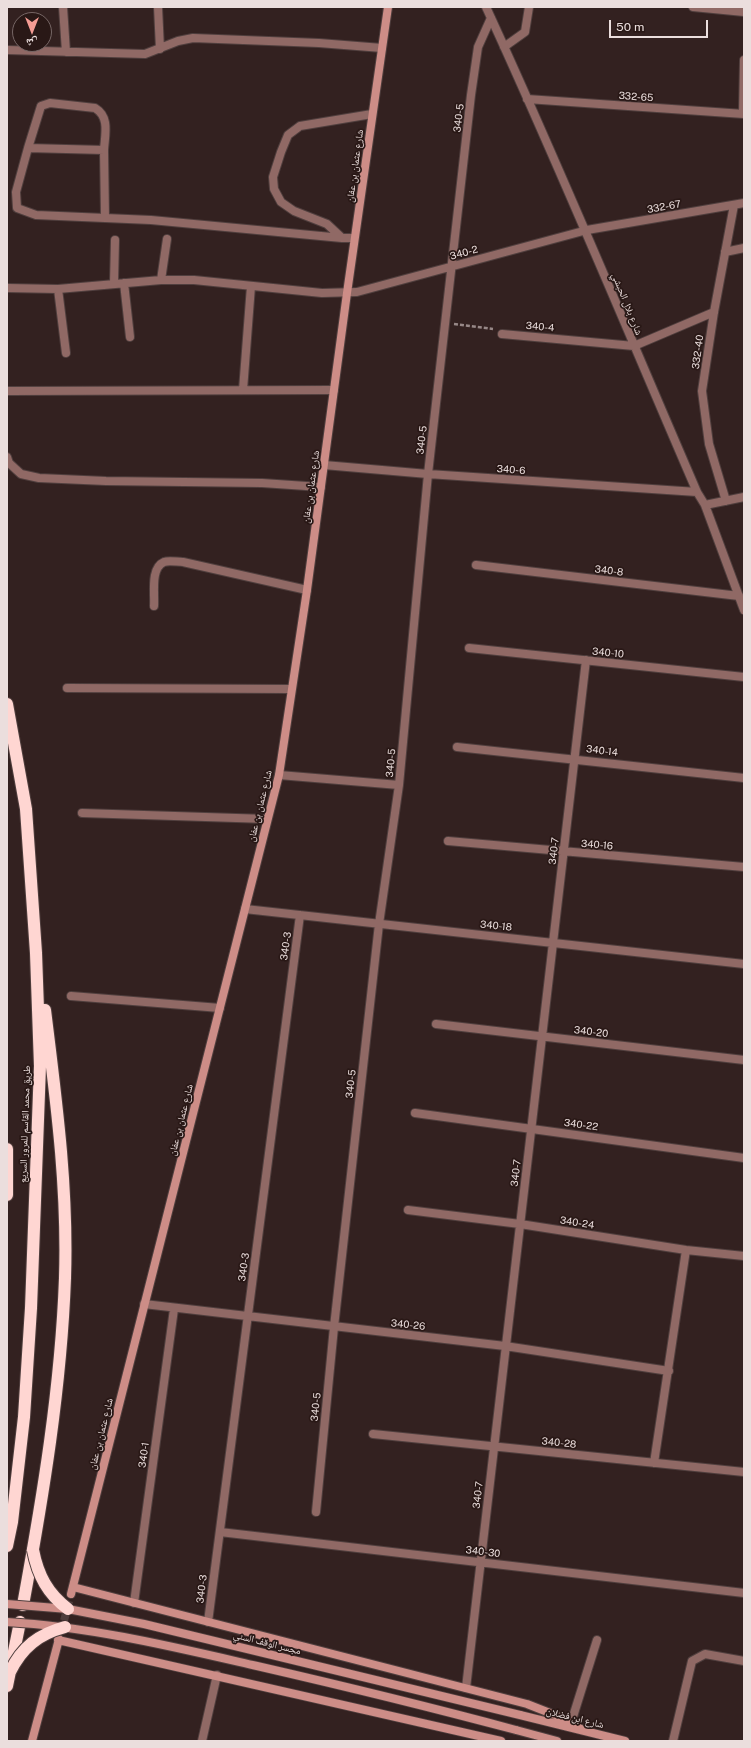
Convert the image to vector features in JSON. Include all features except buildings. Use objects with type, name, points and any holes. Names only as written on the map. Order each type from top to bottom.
[{"type":"highway","name":"طريق محمد القاسم للمرور السريع","points":[[7,704],[26,809],[36,953],[40,1066],[31,1308],[24,1417],[12,1522],[7,1546]]},
{"type":"highway","points":[[23,1605],[52,1435],[65,1278],[64,1180],[61,1134],[36,953]]},
{"type":"highway","name":"طريق محمد القاسم للمرور السريع","points":[[7,1150],[7,1195]]},
{"type":"highway","points":[[33,1550],[39,1573],[44,1584],[68,1610]]},
{"type":"highway","points":[[7,1686],[20,1622]]},
{"type":"highway","points":[[10,1672],[26,1647],[37,1638],[50,1631],[65,1627]]},
{"type":"street","points":[[63,7],[66,52]]},
{"type":"street","points":[[158,7],[160,48]]},
{"type":"street","name":"شارع عثمان بن عفان","points":[[134,1603],[72,1591],[279,775],[307,590],[346,293],[388,7]]},
{"type":"street","name":"شارع بلال الحبشي","points":[[486,7],[587,230],[634,346],[697,492],[705,505],[744,610]]},
{"type":"street","points":[[504,46],[525,32],[529,7]]},
{"type":"street","points":[[694,7],[744,12]]},
{"type":"street","name":"340-5","points":[[316,1512],[334,1327],[379,924],[399,785],[428,474],[445,323],[478,47],[491,18]]},
{"type":"street","points":[[7,50],[130,55],[145,54],[178,41],[193,38],[319,43],[382,48]]},
{"type":"street","points":[[744,60],[744,114]]},
{"type":"street","name":"332-65","points":[[527,99],[744,114]]},
{"type":"street","points":[[105,218],[105,118],[96,108],[50,103],[41,106],[16,192],[17,208],[36,215],[150,220],[354,238]]},
{"type":"street","points":[[342,238],[327,224],[294,211],[280,202],[274,189],[273,177],[280,152],[288,135],[300,126],[372,114]]},
{"type":"street","points":[[28,148],[104,150]]},
{"type":"street","name":"332-67","points":[[587,230],[744,203]]},
{"type":"street","name":"332-40","points":[[726,501],[709,444],[702,391],[714,312],[734,205]]},
{"type":"street","name":"340-2","points":[[7,288],[58,289],[160,280],[194,280],[346,293],[357,292],[587,230]]},
{"type":"street","points":[[160,280],[167,239]]},
{"type":"street","points":[[114,284],[115,240]]},
{"type":"street","points":[[725,252],[744,248]]},
{"type":"street","points":[[124,283],[130,337]]},
{"type":"street","points":[[243,390],[251,286]]},
{"type":"street","points":[[58,289],[66,353]]},
{"type":"street","points":[[634,346],[714,312]]},
{"type":"street","name":"340-4","points":[[502,334],[634,346]]},
{"type":"street","points":[[7,392],[334,390]]},
{"type":"street","points":[[7,457],[9,463],[21,474],[39,478],[106,481],[262,483],[321,487]]},
{"type":"street","name":"340-6","points":[[324,465],[428,474],[697,492]]},
{"type":"street","points":[[705,505],[744,497]]},
{"type":"street","points":[[154,606],[155,572],[159,565],[165,561],[183,562],[307,590]]},
{"type":"street","name":"340-8","points":[[476,565],[739,596]]},
{"type":"street","name":"340-10","points":[[469,648],[744,677]]},
{"type":"street","name":"340-7","points":[[466,1688],[586,660]]},
{"type":"street","points":[[67,688],[291,689]]},
{"type":"street","name":"340-14","points":[[457,747],[575,758],[744,778]]},
{"type":"street","points":[[279,775],[399,785]]},
{"type":"street","points":[[82,813],[267,819]]},
{"type":"street","name":"340-16","points":[[448,841],[744,867]]},
{"type":"street","name":"340-18","points":[[245,909],[744,964]]},
{"type":"street","name":"340-3","points":[[208,1622],[300,915]]},
{"type":"street","points":[[71,996],[220,1008]]},
{"type":"street","name":"340-20","points":[[436,1024],[744,1060]]},
{"type":"street","name":"340-22","points":[[414,1113],[744,1158]]},
{"type":"street","name":"340-24","points":[[408,1210],[520,1224],[686,1250],[744,1256]]},
{"type":"street","points":[[654,1463],[686,1250]]},
{"type":"street","name":"340-26","points":[[144,1304],[174,1309],[505,1346],[668,1371]]},
{"type":"street","name":"340-1","points":[[134,1603],[174,1309]]},
{"type":"street","name":"340-28","points":[[373,1434],[744,1472]]},
{"type":"street","name":"340-30","points":[[220,1532],[744,1593]]},
{"type":"street","points":[[134,1603],[527,1704],[555,1715],[583,1730]]},
{"type":"street","name":"مجسر الوقف السني","points":[[7,1604],[68,1610],[144,1624],[520,1715]]},
{"type":"street","points":[[20,1622],[23,1605]]},
{"type":"street","points":[[7,1622],[65,1627],[142,1639],[396,1698],[557,1741]]},
{"type":"street","points":[[32,1741],[59,1640],[218,1675],[501,1741]]},
{"type":"street","points":[[571,1723],[597,1640]]},
{"type":"street","points":[[673,1741],[692,1661],[705,1654],[744,1661]]},
{"type":"street","points":[[202,1741],[218,1675]]},
{"type":"street","name":"شارع ابن فضلان","points":[[520,1715],[625,1741]]},
{"type":"path","points":[[445,323],[488,328],[502,334]]},
{"type":"tunnel","points":[[61,1632],[71,1594]]}]
